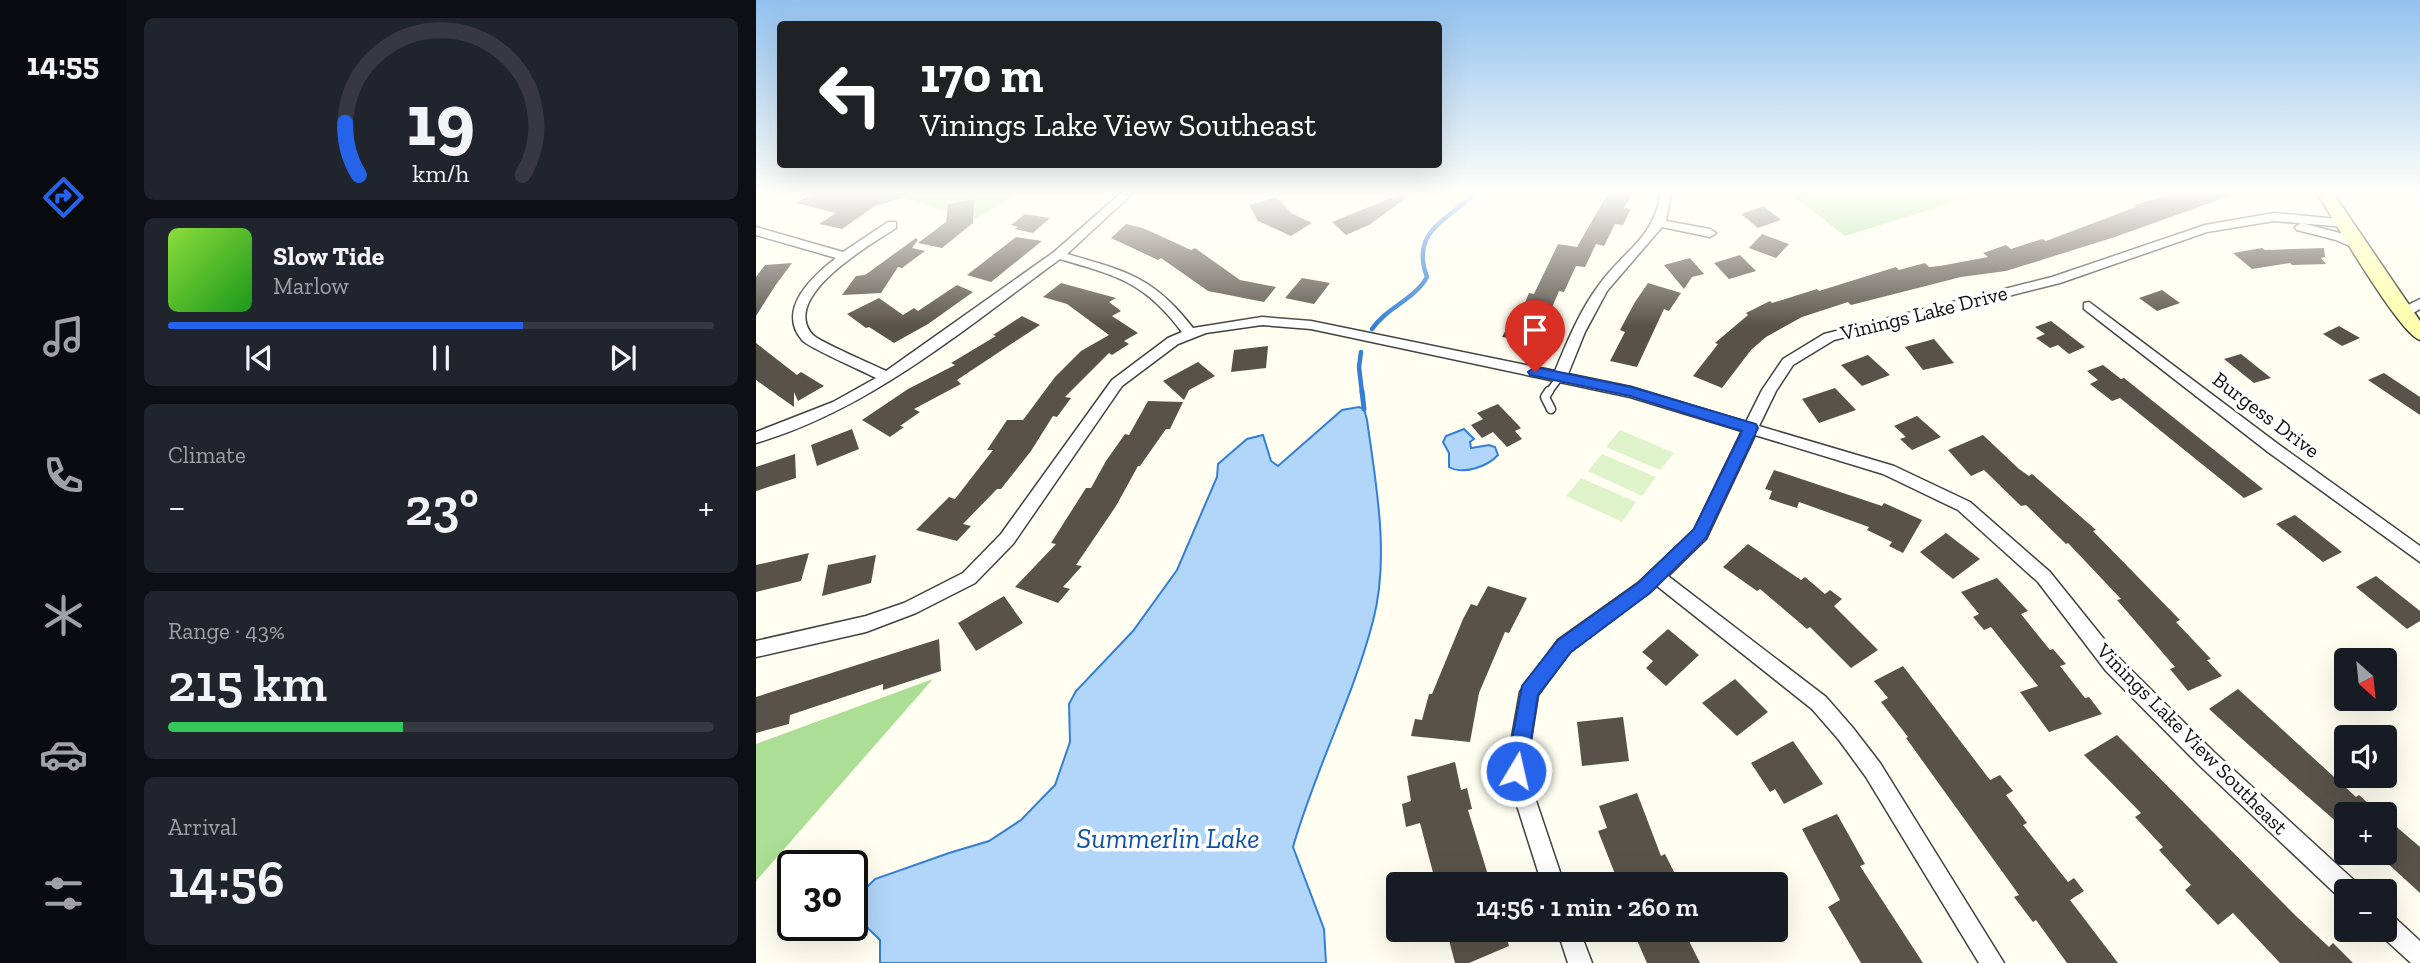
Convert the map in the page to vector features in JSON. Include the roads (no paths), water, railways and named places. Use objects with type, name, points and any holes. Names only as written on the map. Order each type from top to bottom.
[{"type":"street","points":[[780,238],[847,257]]},
{"type":"street","points":[[874,238],[813,282],[803,296],[799,315],[800,328],[808,338],[887,377]]},
{"type":"street","points":[[756,438],[838,406],[887,377],[1058,255],[1077,238]]},
{"type":"street","points":[[1560,377],[1570,350],[1601,290],[1647,238]]},
{"type":"street","name":"Vinings Lake Drive","points":[[1549,872],[1516,771],[1529,692],[1564,646],[1656,576],[1700,534],[1769,390],[1788,362],[1829,337],[2056,280],[2178,238]]},
{"type":"street","points":[[2355,238],[2403,313],[2420,334]]},
{"type":"street","points":[[1058,255],[1117,273],[1147,287],[1175,313],[1189,333]]},
{"type":"street","points":[[2403,313],[2420,303]]},
{"type":"street","name":"Burgess Drive","points":[[2089,306],[2263,440],[2420,555]]},
{"type":"street","name":"Vinings Lake View Southeast","points":[[756,649],[866,624],[910,608],[969,578],[1007,539],[1117,383],[1173,341],[1189,333],[1262,321],[1311,325],[1631,392],[1888,470],[1964,506],[2044,577],[2122,674],[2207,759],[2336,879]]},
{"type":"street","points":[[1656,576],[1819,703],[1873,770],[1992,963]]},
{"type":"street","points":[[2397,935],[2420,956]]},
{"type":"street","points":[[1573,942],[1580,963]]},
{"type":"lane","points":[[1551,409],[1545,397],[1560,377]]},
{"type":"water","name":"Summerlin Lake","points":[[1359,407],[1364,409],[1377,495],[1381,546],[1378,597],[1365,650],[1293,847],[1324,929],[1326,963],[880,963],[880,940],[868,928],[868,886],[875,879],[989,841],[1021,820],[1055,785],[1070,742],[1069,704],[1076,691],[1133,631],[1177,570],[1217,477],[1218,464],[1247,439],[1263,435],[1271,461],[1278,466],[1342,410]]},
{"type":"water","points":[[1464,429],[1474,439],[1470,442],[1471,448],[1489,445],[1495,447],[1498,455],[1488,463],[1468,470],[1449,467],[1449,453],[1443,442],[1446,436]]},
{"type":"waterway","points":[[1372,329],[1422,285],[1427,277],[1423,248],[1427,238]]},
{"type":"waterway","points":[[1361,352],[1359,367],[1362,393]]},
{"type":"waterway","points":[[1362,391],[1364,409]]}]
